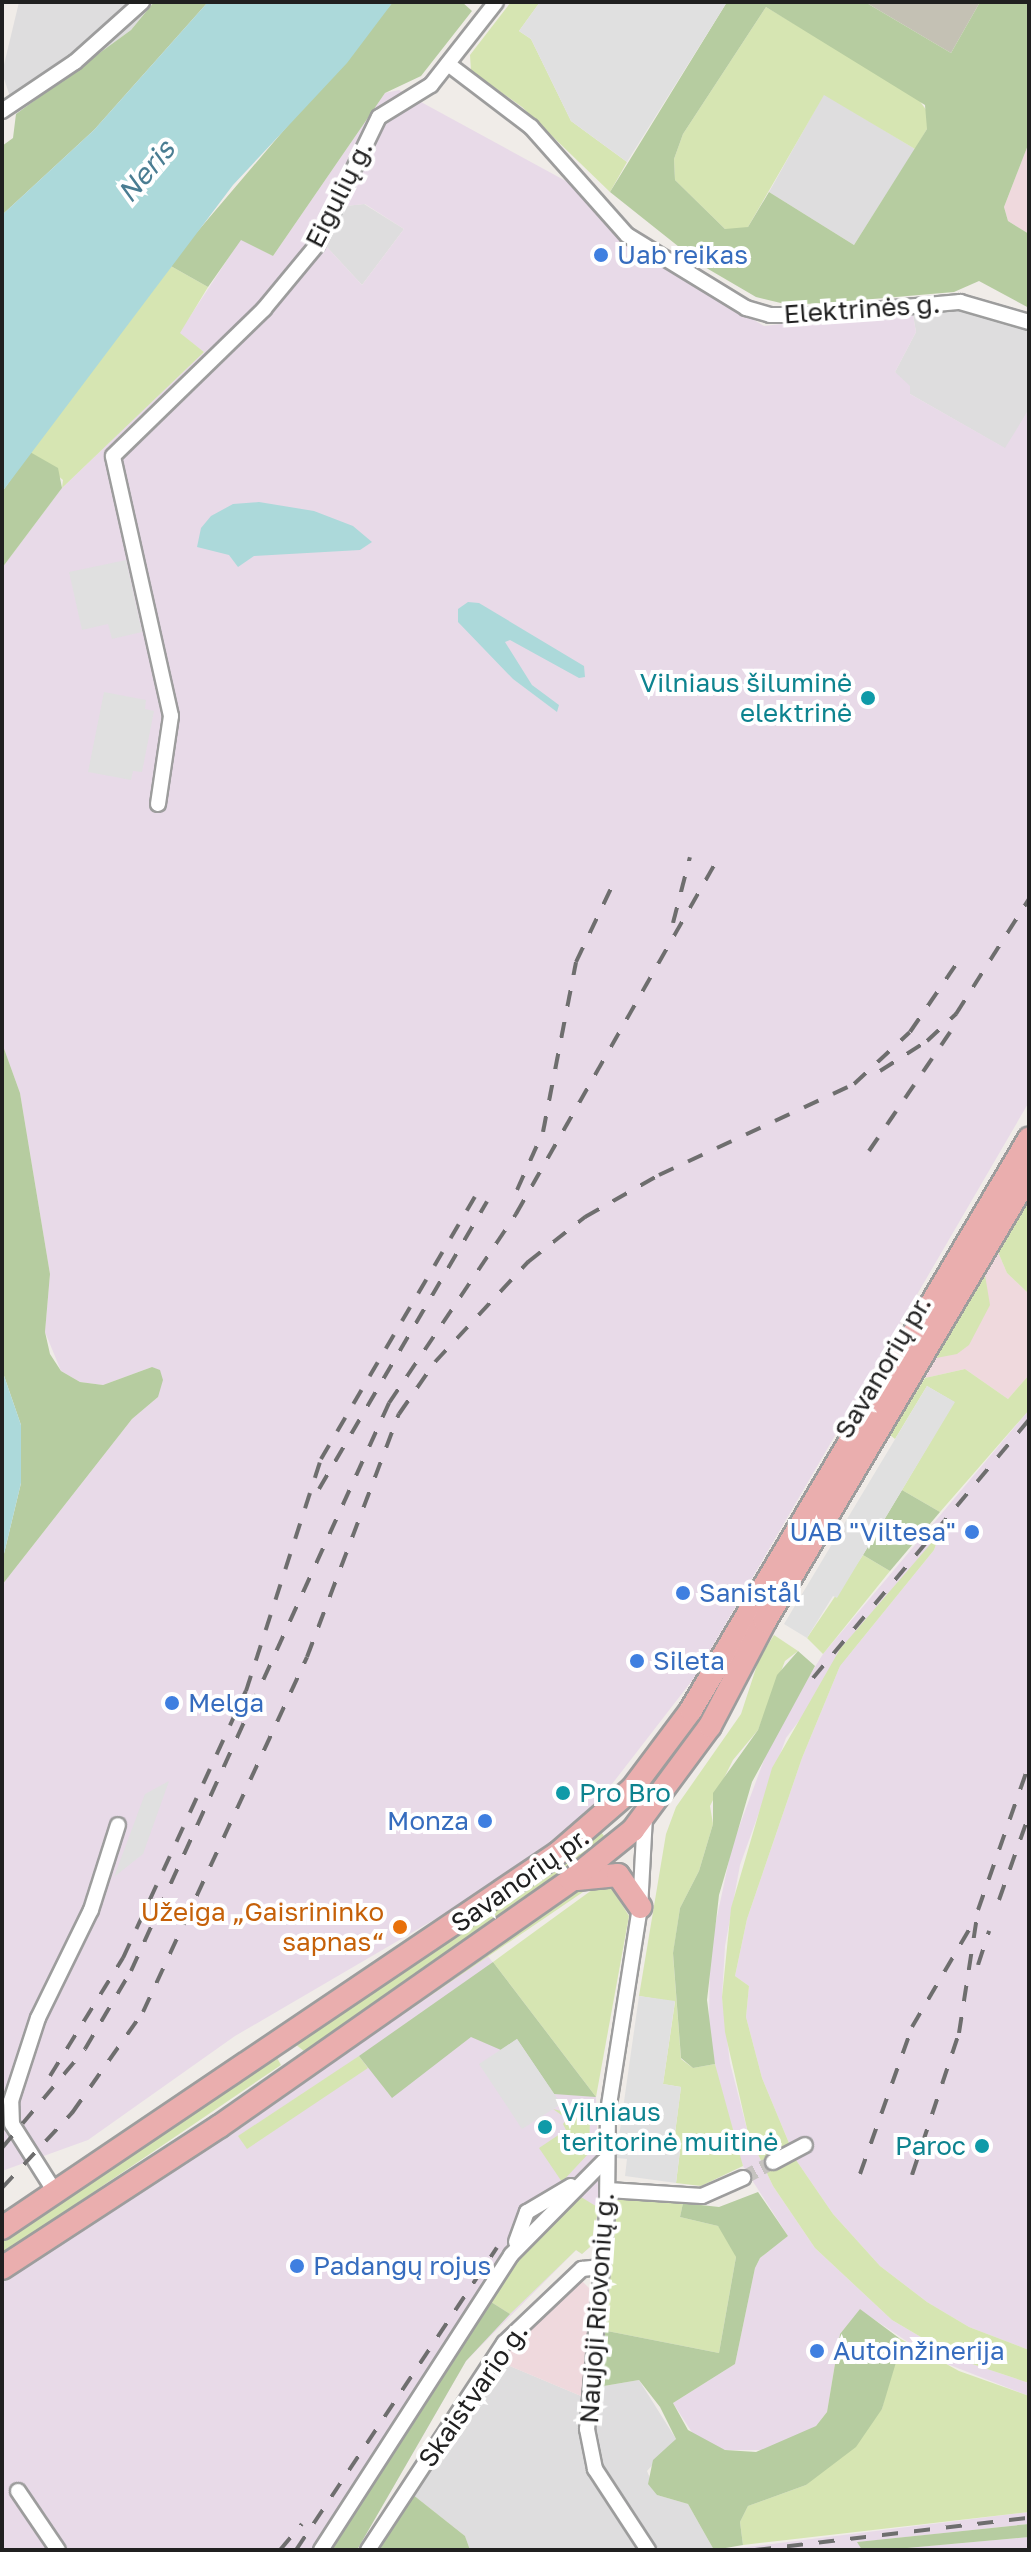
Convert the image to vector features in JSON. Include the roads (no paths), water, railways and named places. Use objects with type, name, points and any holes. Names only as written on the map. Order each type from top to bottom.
[{"type":"highway","name":"Savanorių pr.","points":[[2,2228],[558,1853],[632,1789],[699,1697],[1029,1139]]},
{"type":"highway","name":"Savanorių pr.","points":[[2,2268],[220,2126],[307,2061],[571,1880],[645,1816],[710,1726],[765,1621],[1029,1175]]},
{"type":"highway","points":[[632,1789],[645,1816]]},
{"type":"highway","points":[[571,1880],[618,1875],[640,1907]]},
{"type":"highway","points":[[285,2037],[287,2057],[307,2061]]},
{"type":"street","points":[[2,111],[75,62],[142,2]]},
{"type":"street","name":"Eigulių g.","points":[[158,804],[171,716],[113,456],[264,309],[317,245],[379,117],[431,85],[496,2]]},
{"type":"street","name":"Elektrinės g.","points":[[448,64],[531,127],[627,235],[746,308],[770,315],[816,315],[960,302],[1029,322]]},
{"type":"street","name":"Naujoji Riovonių g.","points":[[645,1816],[640,1907],[604,2161],[608,2190],[588,2398],[589,2449],[606,2491],[647,2548]]},
{"type":"street","points":[[55,2192],[12,2124],[11,2101],[38,2018],[91,1910],[118,1825]]},
{"type":"street","points":[[773,2162],[805,2145]]},
{"type":"street","points":[[321,2550],[511,2255],[527,2212],[579,2183],[604,2161]]},
{"type":"street","points":[[608,2190],[702,2196],[743,2178]]},
{"type":"street","name":"Skaistvario g.","points":[[368,2550],[504,2343],[582,2269],[601,2267]]},
{"type":"street","points":[[18,2491],[58,2550]]},
{"type":"water","name":"Neris","points":[[208,2],[393,2],[347,63],[233,185],[2,492],[2,215],[94,130]]},
{"type":"water","points":[[259,502],[314,511],[353,526],[372,542],[360,550],[254,556],[238,567],[229,555],[197,547],[201,528],[211,516],[233,504]]},
{"type":"water","points":[[468,602],[479,603],[584,666],[585,677],[579,678],[510,640],[505,642],[532,685],[559,705],[557,712],[513,679],[458,622],[458,609]]},
{"type":"water","points":[[2,1370],[21,1425],[21,1483],[2,1562]]},
{"type":"tunnel","points":[[743,2178],[773,2162]]},
{"type":"railway","points":[[673,923],[690,857]]},
{"type":"railway","points":[[2,2148],[85,2049],[131,1971],[389,1403],[516,1214],[717,860]]},
{"type":"railway","points":[[517,1190],[543,1132],[576,962],[615,880]]},
{"type":"railway","points":[[880,1071],[927,1041],[956,1014],[1029,899]]},
{"type":"railway","points":[[2,2188],[72,2113],[143,2012],[307,1657],[399,1414],[435,1362],[528,1262],[585,1217],[659,1175],[854,1084],[910,1032],[957,963]]},
{"type":"railway","points":[[869,1151],[957,1022]]},
{"type":"railway","points":[[50,2076],[123,1958],[246,1691],[321,1459],[475,1196]]},
{"type":"railway","points":[[319,1489],[487,1202]]},
{"type":"railway","points":[[813,1678],[1029,1420]]},
{"type":"railway","points":[[912,2175],[959,2033],[978,1910],[1029,1764]]},
{"type":"railway","points":[[999,1900],[1029,1815]]},
{"type":"railway","points":[[860,2174],[912,2027],[970,1928]]},
{"type":"railway","points":[[978,1965],[989,1931]]},
{"type":"railway","points":[[296,2550],[497,2248]]},
{"type":"railway","points":[[755,2550],[1029,2518]]},
{"type":"railway","points":[[280,2550],[302,2524]]},
{"type":"place","name":"Uab reikas","points":[[601,255]]},
{"type":"place","name":"Vilniaus šiluminė elektrinė","points":[[868,698]]},
{"type":"place","name":"UAB \"Viltesa\"","points":[[972,1532]]},
{"type":"place","name":"Sanistål","points":[[683,1593]]},
{"type":"place","name":"Sileta","points":[[637,1661]]},
{"type":"place","name":"Melga","points":[[172,1703]]},
{"type":"place","name":"Pro Bro","points":[[563,1793]]},
{"type":"place","name":"Monza","points":[[485,1821]]},
{"type":"place","name":"Užeiga „Gaisrininko sapnas“","points":[[400,1927]]},
{"type":"place","name":"Vilniaus teritorinė muitinė","points":[[545,2127]]},
{"type":"place","name":"Paroc","points":[[982,2146]]},
{"type":"place","name":"Padangų rojus","points":[[297,2266]]},
{"type":"place","name":"Autoinžinerija","points":[[817,2351]]}]
